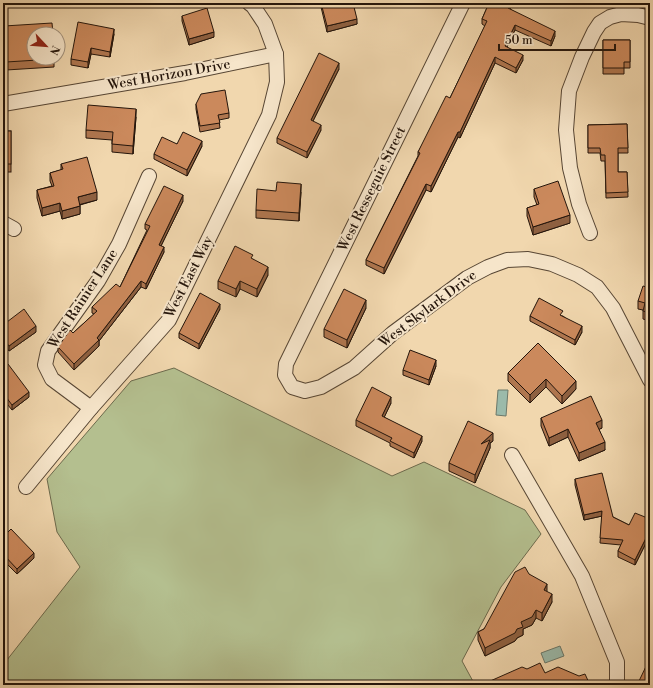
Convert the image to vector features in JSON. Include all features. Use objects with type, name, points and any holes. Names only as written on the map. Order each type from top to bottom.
[{"type":"street","points":[[248,3],[253,6],[266,24],[276,54]]},
{"type":"street","name":"West Resseguie Street","points":[[285,375],[286,364],[463,3]]},
{"type":"street","points":[[590,233],[579,204],[570,168],[566,130],[569,91],[582,57],[600,23],[610,17],[621,14],[638,15],[650,18]]},
{"type":"street","name":"West Horizon Drive","points":[[3,104],[185,73],[276,54]]},
{"type":"street","name":"West East Way","points":[[26,487],[91,408],[169,320],[269,115],[277,82],[276,54]]},
{"type":"street","name":"West Rainier Lane","points":[[91,408],[52,379],[46,365],[48,351],[98,281],[119,244],[149,176]]},
{"type":"street","name":"West Skylark Drive","points":[[285,375],[292,387],[298,389],[305,391],[321,387],[354,368],[393,333],[467,278],[488,266],[506,260],[528,259],[552,264],[578,275],[597,287],[614,308],[650,380]]},
{"type":"street","points":[[512,455],[582,576],[617,662],[617,685]]},
{"type":"green space","points":[[174,368],[392,476],[424,462],[525,510],[541,534],[501,587],[462,661],[475,685],[3,685],[3,665],[80,567],[57,532],[47,479],[131,381]]},
{"type":"shaded area","points":[[498,390],[508,390],[506,416],[496,415]]},
{"type":"shaded area","points":[[560,646],[564,656],[545,663],[541,653]]},
{"type":"building","points":[[321,3],[353,3],[357,19],[327,26]]},
{"type":"building","points":[[489,3],[511,3],[508,8],[555,31],[551,41],[515,25],[505,46],[523,55],[516,68],[495,57],[460,132],[458,132],[431,186],[426,184],[384,268],[366,260],[420,153],[418,152],[446,96],[450,98],[487,21],[482,19]]},
{"type":"building","points":[[207,8],[214,32],[189,39],[182,16]]},
{"type":"building","points":[[78,22],[114,29],[110,52],[91,48],[88,62],[71,59]]},
{"type":"building","points":[[52,23],[52,26],[26,26],[26,61],[6,62],[4,26]]},
{"type":"building","points":[[603,40],[630,40],[630,62],[624,62],[624,68],[603,68]]},
{"type":"building","points":[[319,53],[339,63],[311,120],[321,125],[307,152],[277,138]]},
{"type":"building","points":[[225,90],[229,113],[218,115],[220,123],[200,126],[196,104],[201,94]]},
{"type":"building","points":[[88,105],[136,109],[133,146],[112,144],[113,132],[86,130]]},
{"type":"building","points":[[627,124],[628,148],[618,148],[618,172],[627,172],[628,192],[606,193],[605,155],[601,155],[600,148],[588,148],[588,125]]},
{"type":"building","points":[[3,131],[11,131],[11,164],[3,164]]},
{"type":"building","points":[[183,132],[202,141],[187,170],[154,154],[162,137],[177,144]]},
{"type":"building","points":[[87,157],[97,192],[78,197],[80,206],[62,211],[60,203],[42,208],[37,190],[54,186],[50,173],[63,169],[61,164]]},
{"type":"building","points":[[558,181],[570,215],[533,227],[527,208],[539,204],[534,189]]},
{"type":"building","points":[[277,182],[301,184],[299,213],[256,210],[257,189],[276,191]]},
{"type":"building","points":[[164,186],[183,195],[159,245],[164,247],[146,284],[141,281],[97,338],[99,340],[74,364],[58,347],[70,330],[73,333],[97,311],[92,307],[116,284],[120,287],[150,226],[145,224]]},
{"type":"building","points":[[235,246],[253,255],[251,258],[268,267],[257,289],[240,281],[236,289],[218,281]]},
{"type":"building","points":[[643,286],[650,288],[650,313],[643,311],[645,303],[638,301]]},
{"type":"building","points":[[344,289],[366,300],[347,340],[324,329]]},
{"type":"building","points":[[200,293],[220,304],[199,344],[179,333]]},
{"type":"building","points":[[539,298],[563,311],[560,315],[582,326],[575,340],[530,316]]},
{"type":"building","points":[[24,309],[36,326],[9,346],[3,338],[3,325]]},
{"type":"building","points":[[538,343],[576,381],[562,396],[546,379],[530,395],[508,373]]},
{"type":"building","points":[[410,350],[436,360],[429,380],[403,370]]},
{"type":"building","points":[[8,364],[29,392],[12,405],[3,393],[3,367]]},
{"type":"building","points":[[372,387],[391,397],[382,416],[422,436],[414,453],[390,441],[392,438],[356,420]]},
{"type":"building","points":[[591,396],[602,420],[596,423],[605,442],[579,453],[568,429],[549,438],[541,418]]},
{"type":"building","points":[[468,421],[493,433],[481,444],[490,440],[475,475],[449,463]]},
{"type":"building","points":[[602,473],[613,517],[629,525],[635,513],[650,519],[648,523],[650,524],[650,530],[635,560],[618,551],[623,540],[600,538],[602,511],[584,515],[575,479]]},
{"type":"building","points":[[11,529],[34,553],[17,569],[3,554],[3,537]]},
{"type":"building","points":[[525,567],[529,574],[547,584],[544,590],[552,594],[542,613],[536,610],[532,617],[521,622],[523,627],[517,629],[515,633],[485,648],[478,632],[484,629],[515,572]]},
{"type":"building","points":[[650,658],[650,685],[648,685],[639,681]]},
{"type":"building","points":[[540,663],[545,673],[558,667],[579,676],[585,674],[590,685],[490,685],[488,682],[522,667],[527,669]]}]
